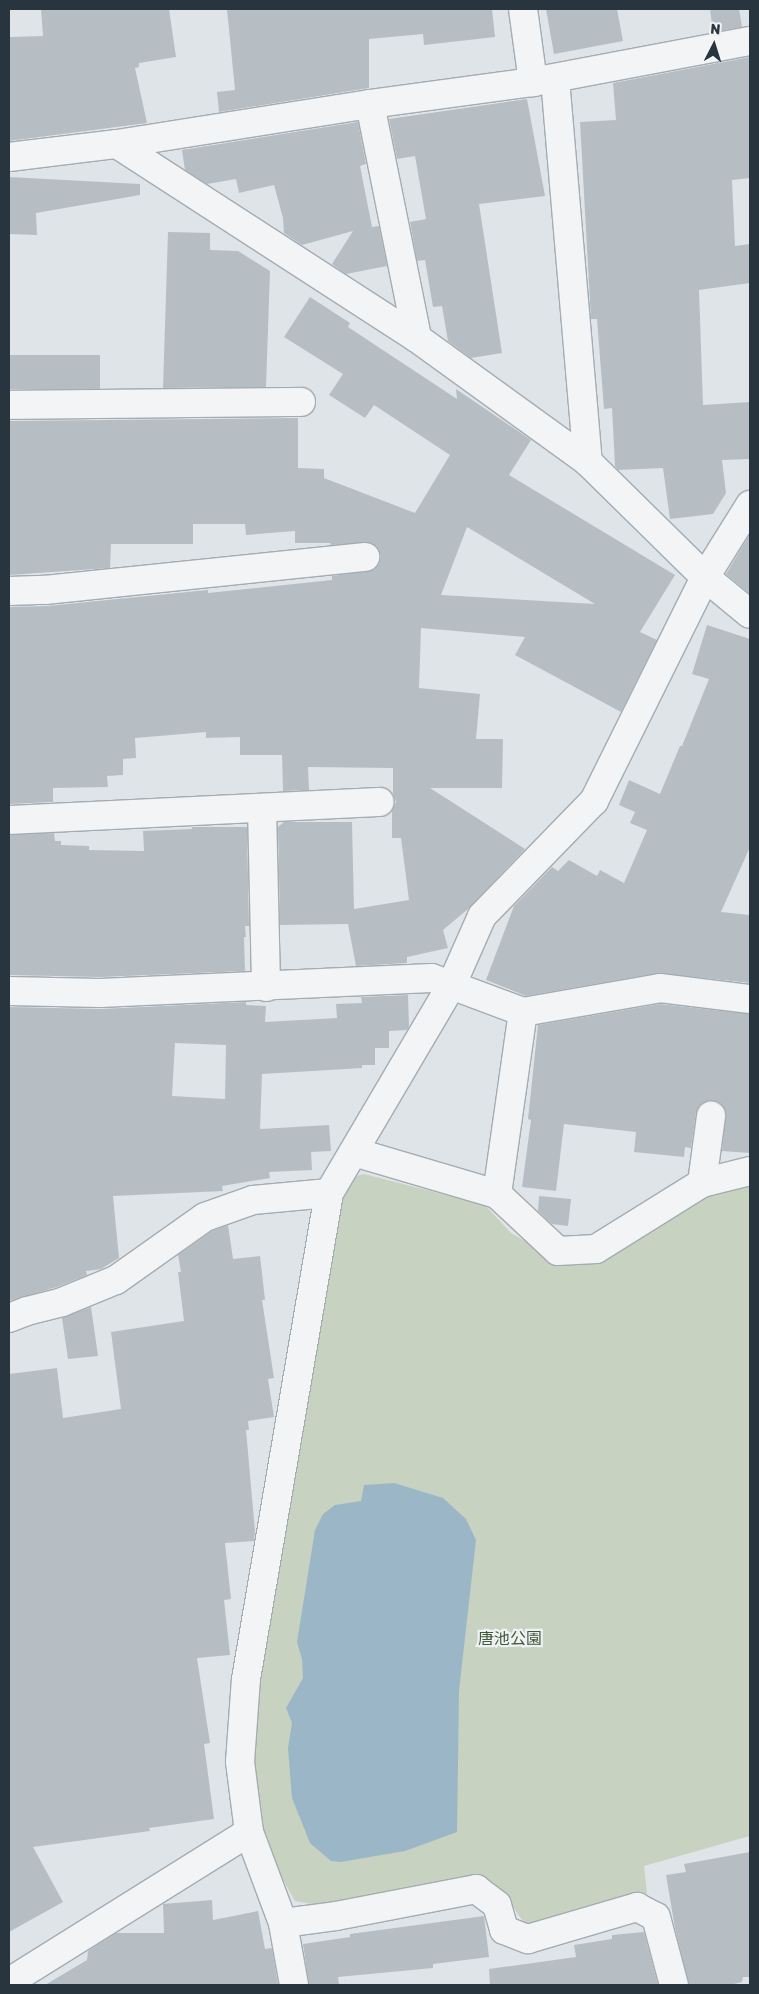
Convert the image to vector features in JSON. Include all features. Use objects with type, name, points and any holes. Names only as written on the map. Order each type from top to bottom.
[{"type":"street","points":[[523,9],[544,80],[588,462]]},
{"type":"street","points":[[9,158],[117,144],[370,104],[544,80],[750,41]]},
{"type":"street","points":[[370,104],[417,338]]},
{"type":"street","points":[[117,144],[417,338],[588,462],[705,577],[750,614]]},
{"type":"street","points":[[9,405],[302,402]]},
{"type":"street","points":[[294,1985],[282,1923],[249,1832],[240,1762],[246,1679],[329,1193],[452,984],[482,916],[594,801],[705,577],[750,505]]},
{"type":"street","points":[[9,590],[55,589],[365,557]]},
{"type":"street","points":[[9,820],[380,802]]},
{"type":"street","points":[[262,808],[266,987]]},
{"type":"street","points":[[9,991],[100,993],[432,978],[523,1012],[660,988],[750,999]]},
{"type":"street","points":[[498,1194],[523,1012]]},
{"type":"street","points":[[702,1183],[712,1116]]},
{"type":"street","points":[[354,1152],[498,1194],[558,1251],[596,1249],[702,1183],[750,1171]]},
{"type":"street","points":[[9,1318],[62,1302],[116,1280],[205,1217],[253,1200],[329,1193]]},
{"type":"street","points":[[9,1982],[249,1832]]},
{"type":"street","points":[[282,1923],[336,1916],[476,1889],[497,1905],[504,1930],[528,1939],[637,1907],[656,1916],[674,1985]]},
{"type":"green space","name":"唐池公園","points":[[364,1174],[485,1205],[511,1233],[540,1250],[571,1262],[699,1192],[750,1179],[750,1836],[644,1866],[647,1893],[530,1932],[502,1890],[475,1879],[333,1908],[295,1901],[282,1878],[263,1829],[253,1765],[253,1714],[336,1214],[349,1178]]},
{"type":"water","points":[[394,1483],[443,1498],[466,1519],[476,1540],[459,1691],[457,1832],[405,1851],[341,1862],[331,1861],[310,1843],[292,1798],[288,1748],[292,1723],[286,1708],[303,1678],[302,1659],[297,1642],[315,1530],[323,1514],[335,1505],[361,1501],[364,1485]]},
{"type":"building","points":[[41,9],[169,9],[176,57],[139,63],[139,67],[135,68],[147,123],[9,141],[9,37],[43,36]]},
{"type":"building","points":[[227,9],[492,9],[495,37],[424,45],[423,34],[369,39],[369,88],[219,112],[217,92],[235,90]]},
{"type":"building","points":[[546,9],[617,9],[623,41],[554,54]]},
{"type":"building","points":[[710,9],[739,9],[742,27],[713,32]]},
{"type":"building","points":[[750,57],[750,178],[732,180],[735,246],[750,244],[750,283],[699,290],[703,405],[750,402],[750,459],[722,460],[726,493],[713,514],[670,519],[663,468],[618,470],[615,466],[612,408],[604,409],[597,319],[591,319],[580,122],[616,120],[613,83]]},
{"type":"building","points":[[527,99],[545,196],[479,204],[502,353],[471,358],[448,341],[442,306],[433,307],[425,260],[417,261],[410,222],[426,219],[415,156],[397,159],[389,119]]},
{"type":"building","points":[[358,122],[366,164],[360,166],[372,227],[379,226],[387,266],[346,274],[332,264],[353,231],[302,245],[284,233],[283,218],[274,185],[239,193],[236,179],[207,184],[185,170],[182,150]]},
{"type":"building","points":[[9,177],[140,184],[140,195],[36,213],[37,235],[9,234]]},
{"type":"building","points":[[168,232],[210,233],[210,250],[238,251],[270,271],[266,387],[163,388]]},
{"type":"building","points":[[310,297],[350,323],[348,327],[457,399],[456,389],[531,440],[509,475],[675,575],[640,632],[657,640],[621,712],[515,655],[525,637],[421,628],[419,688],[480,694],[476,739],[503,739],[502,788],[430,788],[525,849],[468,909],[443,930],[448,948],[407,957],[407,963],[356,966],[348,924],[280,925],[278,827],[284,822],[352,822],[354,909],[409,900],[401,838],[392,838],[392,811],[396,802],[393,793],[393,768],[308,767],[309,790],[283,791],[282,755],[240,755],[240,737],[206,738],[206,732],[135,738],[136,758],[123,759],[123,775],[107,776],[108,787],[53,788],[53,802],[9,804],[9,607],[47,606],[208,590],[208,593],[332,580],[332,576],[374,570],[379,564],[381,556],[377,547],[371,543],[331,545],[330,543],[295,543],[295,531],[246,535],[245,524],[193,524],[193,544],[111,544],[110,568],[9,575],[9,421],[298,418],[298,468],[324,469],[324,478],[415,513],[450,455],[374,405],[365,418],[329,395],[343,374],[284,337]],"holes":[[[467,527],[595,604],[441,595]]]},
{"type":"building","points":[[9,355],[100,355],[100,389],[9,389]]},
{"type":"building","points":[[750,534],[750,594],[726,574]]},
{"type":"building","points":[[707,625],[750,639],[750,847],[721,912],[750,915],[750,983],[658,973],[526,996],[486,980],[514,906],[552,867],[558,871],[569,860],[597,876],[600,870],[624,883],[647,830],[630,823],[635,812],[619,805],[629,780],[660,794],[709,679],[692,674]]},
{"type":"building","points":[[192,827],[247,827],[249,926],[245,926],[246,937],[244,937],[245,971],[100,977],[9,975],[9,835],[54,833],[55,841],[61,841],[61,845],[89,846],[89,850],[144,851],[143,831],[192,829]]},
{"type":"building","points":[[408,995],[409,1026],[407,1030],[389,1031],[389,1048],[375,1048],[375,1065],[362,1065],[362,1068],[262,1074],[260,1129],[329,1125],[331,1151],[311,1152],[312,1170],[269,1172],[270,1178],[222,1186],[223,1191],[113,1196],[119,1258],[101,1269],[86,1271],[87,1275],[57,1287],[9,1301],[9,1007],[101,1009],[246,1002],[246,1005],[266,1006],[265,1022],[337,1018],[336,1004],[362,1003],[361,997]],"holes":[[[175,1043],[226,1045],[225,1099],[172,1096]]]},
{"type":"building","points":[[660,1004],[750,1014],[750,1153],[722,1151],[726,1111],[720,1103],[706,1101],[699,1106],[696,1113],[691,1148],[685,1147],[684,1157],[634,1152],[636,1132],[564,1124],[556,1191],[522,1187],[531,1120],[528,1119],[538,1025]]},
{"type":"building","points":[[539,1196],[571,1199],[568,1226],[552,1224],[538,1211]]},
{"type":"building","points":[[228,1225],[233,1259],[260,1256],[265,1300],[262,1300],[274,1378],[268,1379],[274,1417],[248,1421],[249,1430],[246,1430],[255,1531],[254,1541],[225,1543],[231,1599],[224,1600],[230,1655],[197,1658],[210,1743],[204,1744],[214,1819],[149,1828],[150,1831],[33,1847],[63,1902],[9,1932],[9,1374],[57,1368],[63,1418],[121,1409],[111,1332],[184,1321],[178,1272],[181,1272],[178,1255],[212,1231]]},
{"type":"building","points":[[91,1307],[98,1356],[68,1359],[62,1318]]},
{"type":"building","points":[[750,1852],[750,1977],[743,1977],[742,1982],[730,1985],[689,1985],[675,1928],[666,1875],[686,1872],[684,1864]]},
{"type":"building","points":[[212,1900],[213,1920],[258,1911],[265,1949],[272,1948],[278,1985],[45,1985],[87,1960],[88,1951],[116,1933],[164,1933],[163,1904]]},
{"type":"building","points":[[484,1916],[489,1957],[433,1964],[433,1968],[338,1977],[339,1984],[309,1985],[303,1944],[350,1937],[350,1934]]},
{"type":"building","points":[[644,1932],[658,1985],[490,1985],[489,1969],[576,1957],[574,1945],[612,1939],[612,1935]]}]
